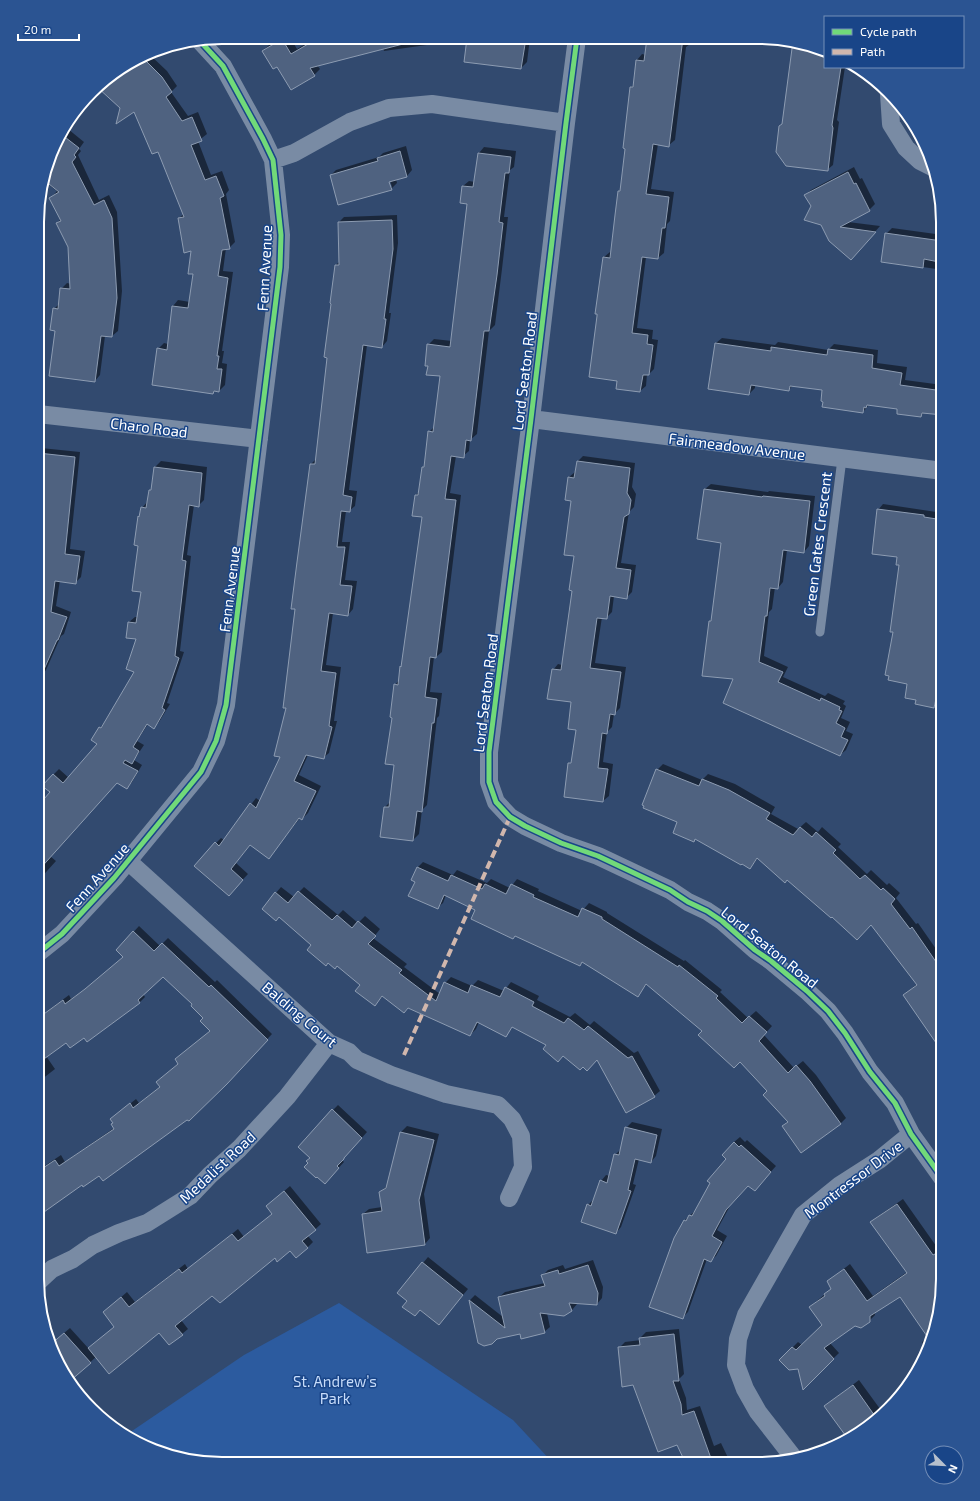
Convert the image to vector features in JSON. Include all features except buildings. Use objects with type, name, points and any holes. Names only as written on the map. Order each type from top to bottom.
[{"type":"street","name":"Lord Seaton Road","points":[[576,44],[489,752],[488,782],[496,802],[510,817],[525,826],[561,843],[598,856],[670,890],[688,902],[707,911],[722,921],[807,991],[828,1011],[845,1033],[870,1072],[895,1103],[911,1134],[936,1168]]},
{"type":"street","name":"Fenn Avenue","points":[[44,949],[62,934],[129,862],[155,827],[201,772],[216,741],[226,705],[280,267],[281,235],[273,160],[223,66],[204,45]]},
{"type":"street","points":[[890,102],[891,124],[906,148],[920,161],[927,164]]},
{"type":"street","points":[[273,160],[294,153],[350,122],[389,108],[432,104],[566,123]]},
{"type":"street","name":"Charo Road","points":[[44,415],[259,439]]},
{"type":"street","name":"Fairmeadow Avenue","points":[[531,419],[936,470]]},
{"type":"street","name":"Balding Court","points":[[129,862],[329,1043],[349,1052],[357,1060],[391,1076],[446,1094],[498,1105],[512,1119],[521,1136],[523,1167],[509,1198]]},
{"type":"street","name":"Medalist Road","points":[[44,1276],[52,1269],[73,1259],[93,1245],[119,1233],[147,1223],[190,1196],[210,1175],[239,1149],[287,1097],[329,1043]]},
{"type":"street","name":"Montressor Drive","points":[[791,1454],[758,1412],[745,1389],[736,1365],[738,1339],[746,1316],[803,1215],[840,1185],[879,1160],[911,1134]]},
{"type":"lane","name":"Green Gates Crescent","points":[[820,632],[842,459]]},
{"type":"green space","name":"St. Andrew’s Park","points":[[339,1303],[513,1420],[547,1457],[211,1457],[188,1454],[165,1448],[143,1439],[131,1432],[244,1355]]},
{"type":"marked path","points":[[404,1055],[510,817]]},
{"type":"cycle path","points":[[576,44],[489,752],[489,782],[496,802],[510,817],[525,826],[561,843],[598,856],[670,890],[688,902],[707,911],[722,921],[755,950],[771,961],[807,991],[828,1011],[845,1033],[870,1072],[895,1103],[911,1134],[936,1169]]},
{"type":"cycle path","points":[[44,948],[62,934],[114,878],[201,772],[216,741],[226,705],[280,267],[281,235],[273,160],[223,66],[204,45]]}]
